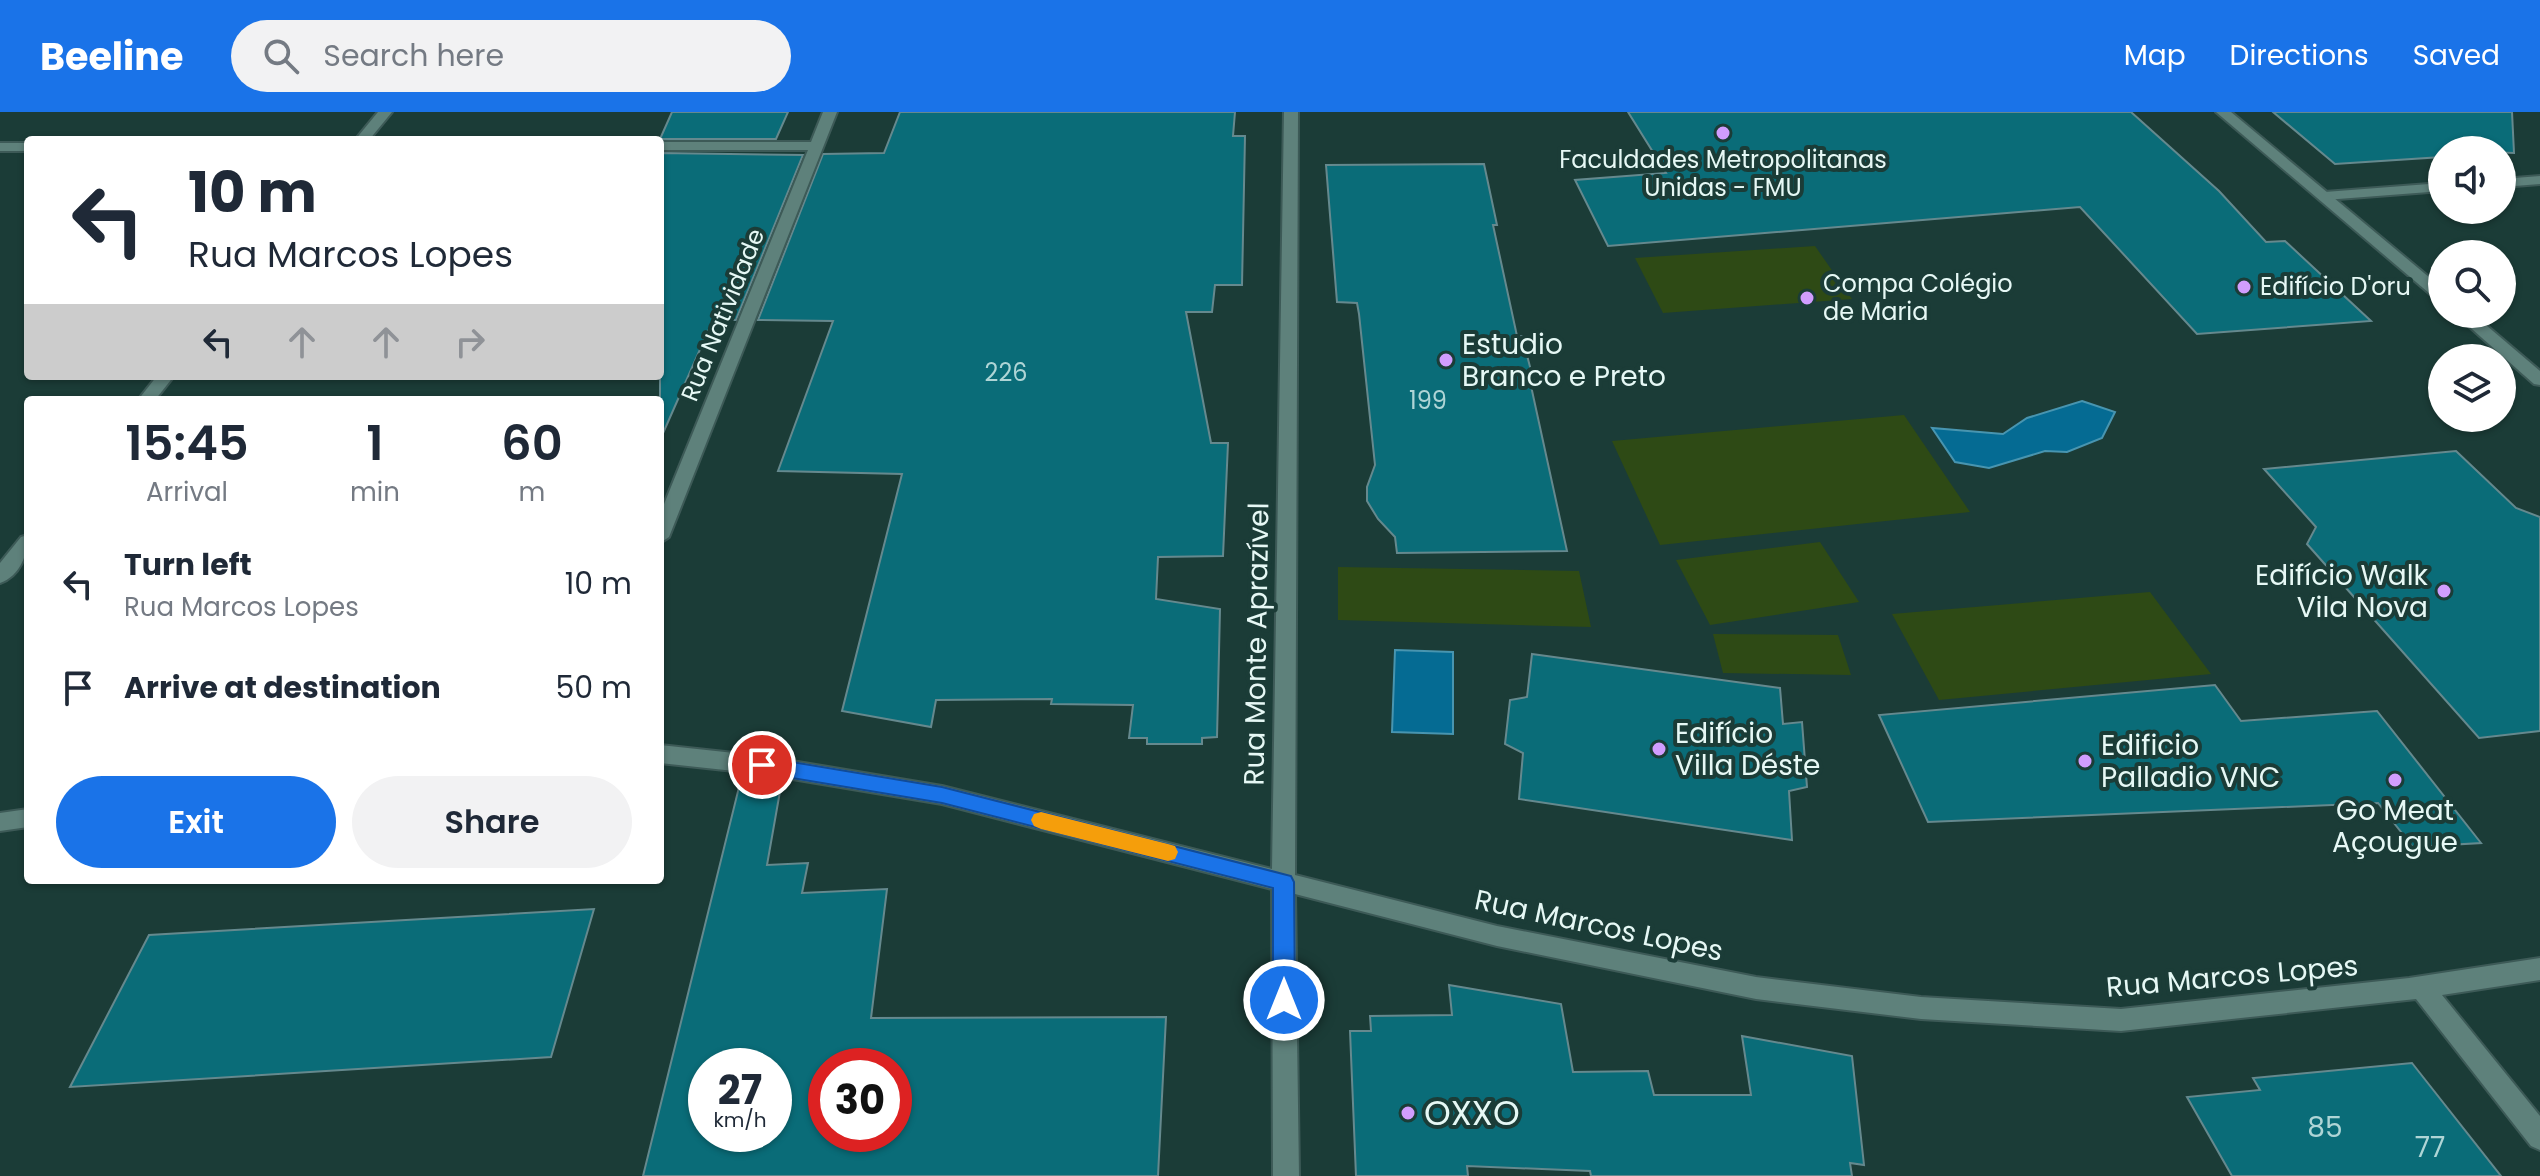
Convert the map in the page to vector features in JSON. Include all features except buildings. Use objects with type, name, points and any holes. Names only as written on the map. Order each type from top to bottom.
[{"type":"street","points":[[365,136],[385,112]]},
{"type":"street","name":"Rua Natividade","points":[[664,527],[830,112]]},
{"type":"street","name":"Rua Monte Aprazível","points":[[1286,1176],[1283,882],[1291,112]]},
{"type":"street","points":[[2223,112],[2428,284]]},
{"type":"street","points":[[664,146],[817,146]]},
{"type":"street","points":[[0,147],[24,147]]},
{"type":"street","points":[[2516,182],[2540,180]]},
{"type":"street","points":[[2325,196],[2428,188]]},
{"type":"street","points":[[2479,328],[2540,380]]},
{"type":"street","points":[[149,396],[163,380]]},
{"type":"street","points":[[0,576],[24,547]]},
{"type":"street","name":"Rua Marcos Lopes","points":[[664,754],[762,765],[942,795],[1497,936],[1756,988],[1921,1008],[2121,1020],[2421,987],[2540,969]]},
{"type":"street","points":[[0,822],[24,819]]},
{"type":"street","points":[[2421,987],[2540,1137]]},
{"type":"green space","points":[[1815,246],[1852,299],[1663,313],[1635,258]]},
{"type":"green space","points":[[1904,415],[1970,512],[1660,545],[1612,441]]},
{"type":"green space","points":[[1820,542],[1859,602],[1710,625],[1676,560]]},
{"type":"green space","points":[[1338,567],[1579,571],[1591,627],[1338,620]]},
{"type":"green space","points":[[2150,592],[2211,674],[1939,700],[1892,614]]},
{"type":"green space","points":[[1713,634],[1838,635],[1851,675],[1723,673]]},
{"type":"water","points":[[2082,401],[2115,412],[2102,438],[2067,452],[2045,451],[1989,468],[1955,462],[1932,428],[2003,434],[2027,418]]},
{"type":"water","points":[[1395,650],[1453,652],[1453,734],[1392,732]]},
{"type":"slow traffic","points":[[1041,820],[1168,852]]},
{"type":"place","name":"Faculdades Metropolitanas Unidas - FMU","points":[[1723,133]]},
{"type":"place","name":"Edifício D'oru","points":[[2244,287]]},
{"type":"place","name":"Compa Colégio de Maria","points":[[1807,298]]},
{"type":"place","name":"Estudio Branco e Preto","points":[[1446,360]]},
{"type":"place","name":"Edifício Walk Vila Nova","points":[[2444,591]]},
{"type":"place","name":"Edifício Villa Déste","points":[[1659,749]]},
{"type":"place","name":"Edificio Palladio VNC","points":[[2085,761]]},
{"type":"place","name":"Go Meat Açougue","points":[[2395,780]]},
{"type":"place","name":"OXXO","points":[[1408,1113]]},
{"type":"route","points":[[762,765],[942,795],[1283,882],[1284,1000]]}]
